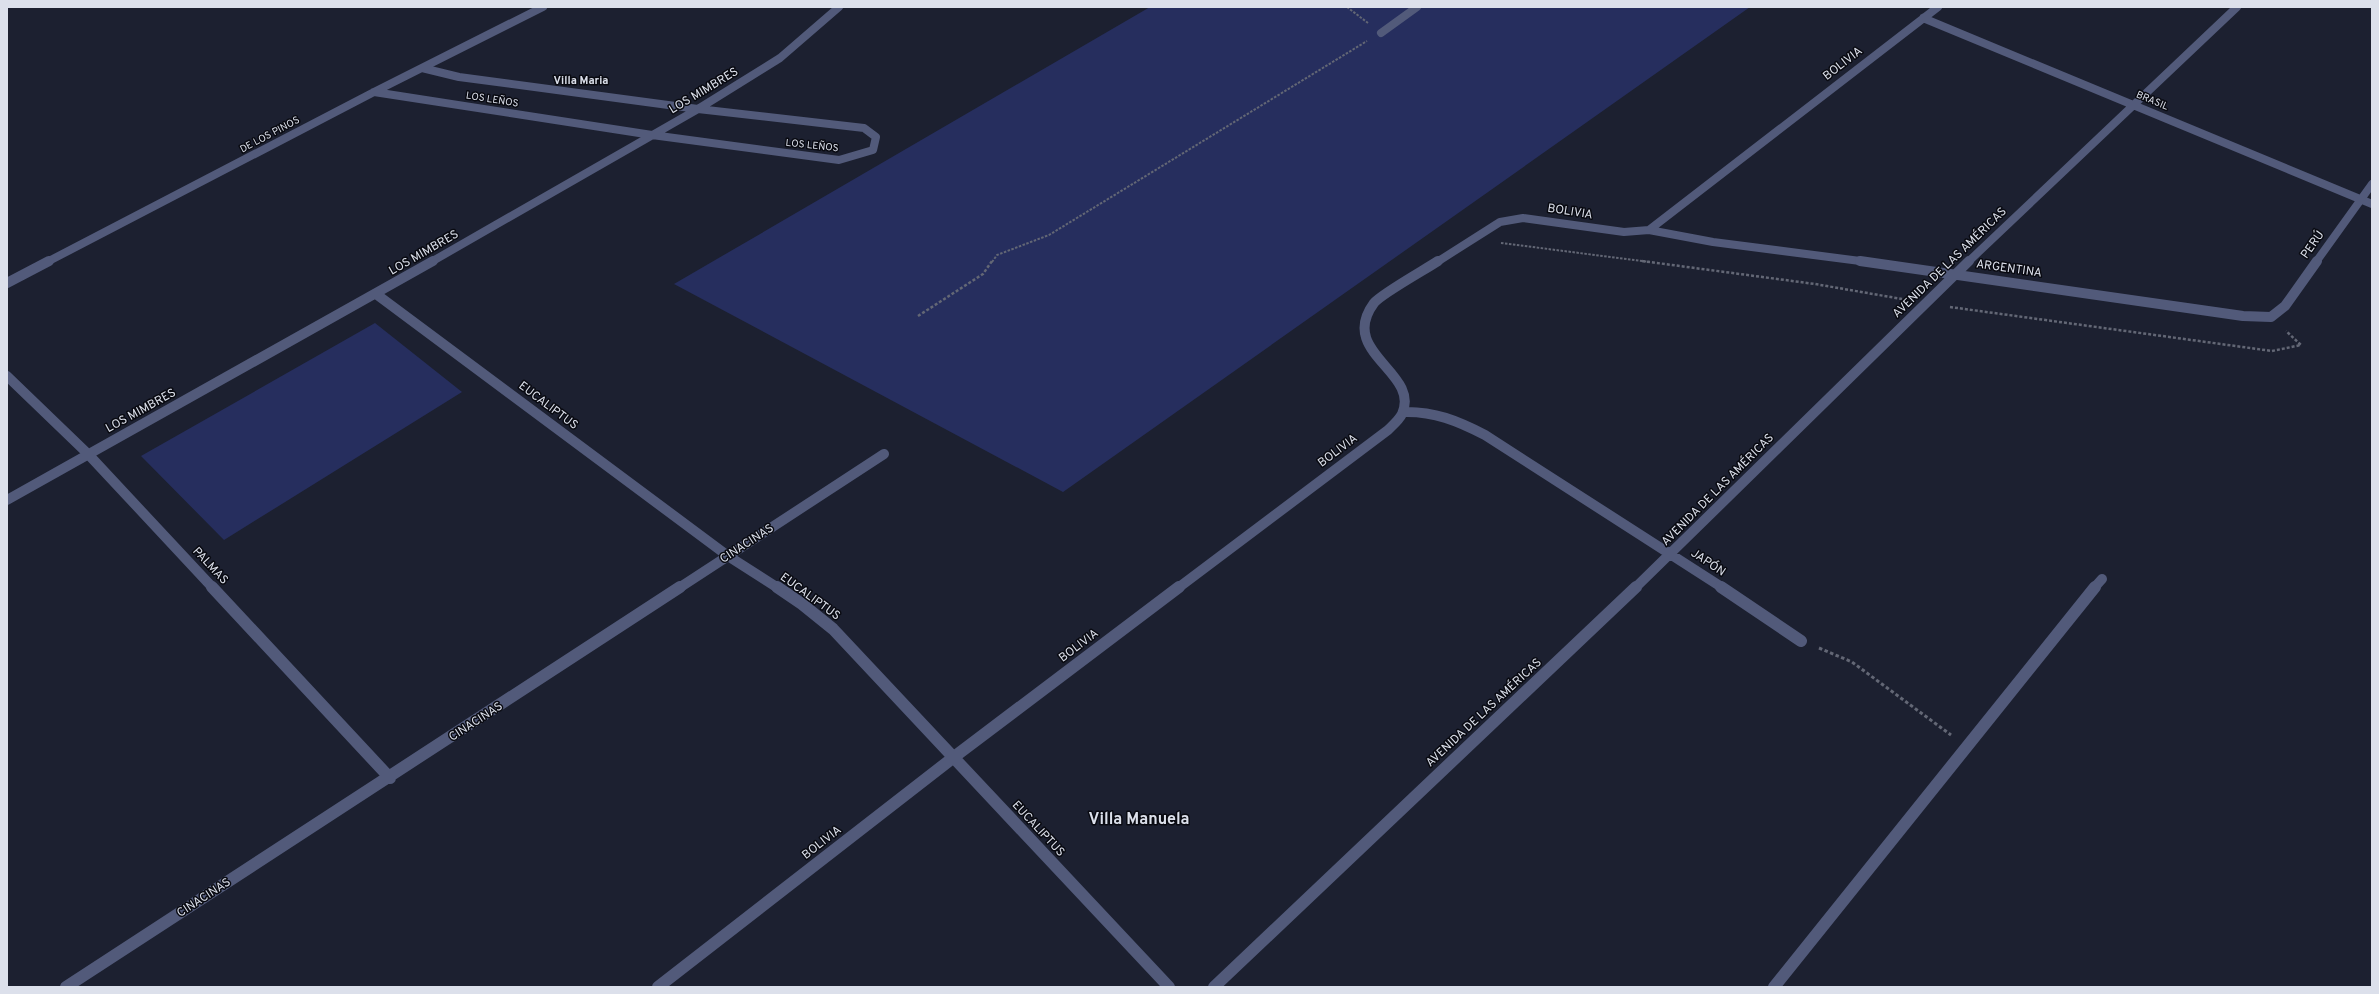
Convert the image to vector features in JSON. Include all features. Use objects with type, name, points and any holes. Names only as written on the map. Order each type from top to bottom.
[{"type":"street","name":"DE LOS PINOS","points":[[7,283],[374,92],[543,7]]},
{"type":"street","name":"LOS MIMBRES","points":[[7,500],[376,294],[698,109],[780,58],[839,7]]},
{"type":"street","points":[[1381,33],[1417,7]]},
{"type":"street","name":"BOLIVIA","points":[[658,987],[954,758],[1388,430],[1403,412],[1404,398],[1398,382],[1370,351],[1364,335],[1365,315],[1376,302],[1500,222],[1522,218],[1624,232],[1649,230],[1938,7]]},
{"type":"street","name":"AVENIDA DE LAS AMÉRICAS","points":[[1214,987],[1672,554],[1956,274],[2237,7]]},
{"type":"street","name":"BRASIL","points":[[1923,18],[2372,204]]},
{"type":"street","name":"LOS LEÑOS","points":[[374,92],[652,136],[839,160],[873,150],[876,137],[864,128],[698,109],[459,78],[422,68]]},
{"type":"street","name":"PERÚ","points":[[2270,317],[2284,306],[2372,184]]},
{"type":"street","name":"ARGENTINA","points":[[1649,230],[1713,242],[1956,274],[2243,316],[2270,317]]},
{"type":"street","name":"EUCALIPTUS","points":[[376,294],[728,556],[802,604],[833,629],[1169,987]]},
{"type":"street","name":"PALMAS","points":[[7,376],[88,454],[390,778]]},
{"type":"street","name":"JAPÓN","points":[[1403,412],[1424,411],[1456,419],[1485,435],[1672,554],[1801,641]]},
{"type":"street","name":"CINACINAS","points":[[66,987],[390,778],[884,454]]},
{"type":"street","points":[[1774,987],[2102,579]]},
{"type":"path","points":[[918,316],[983,274],[997,255],[1050,235],[1381,33],[1347,7]]},
{"type":"path","points":[[1801,641],[1852,662],[1968,747]]},
{"type":"shaded area","points":[[1150,7],[1750,7],[1063,492],[674,284]]},
{"type":"shaded area","points":[[375,323],[462,392],[224,540],[141,456]]},
{"type":"district","name":"Villa Maria","points":[[581,81]]},
{"type":"district","name":"Villa Manuela","points":[[1139,820]]}]
